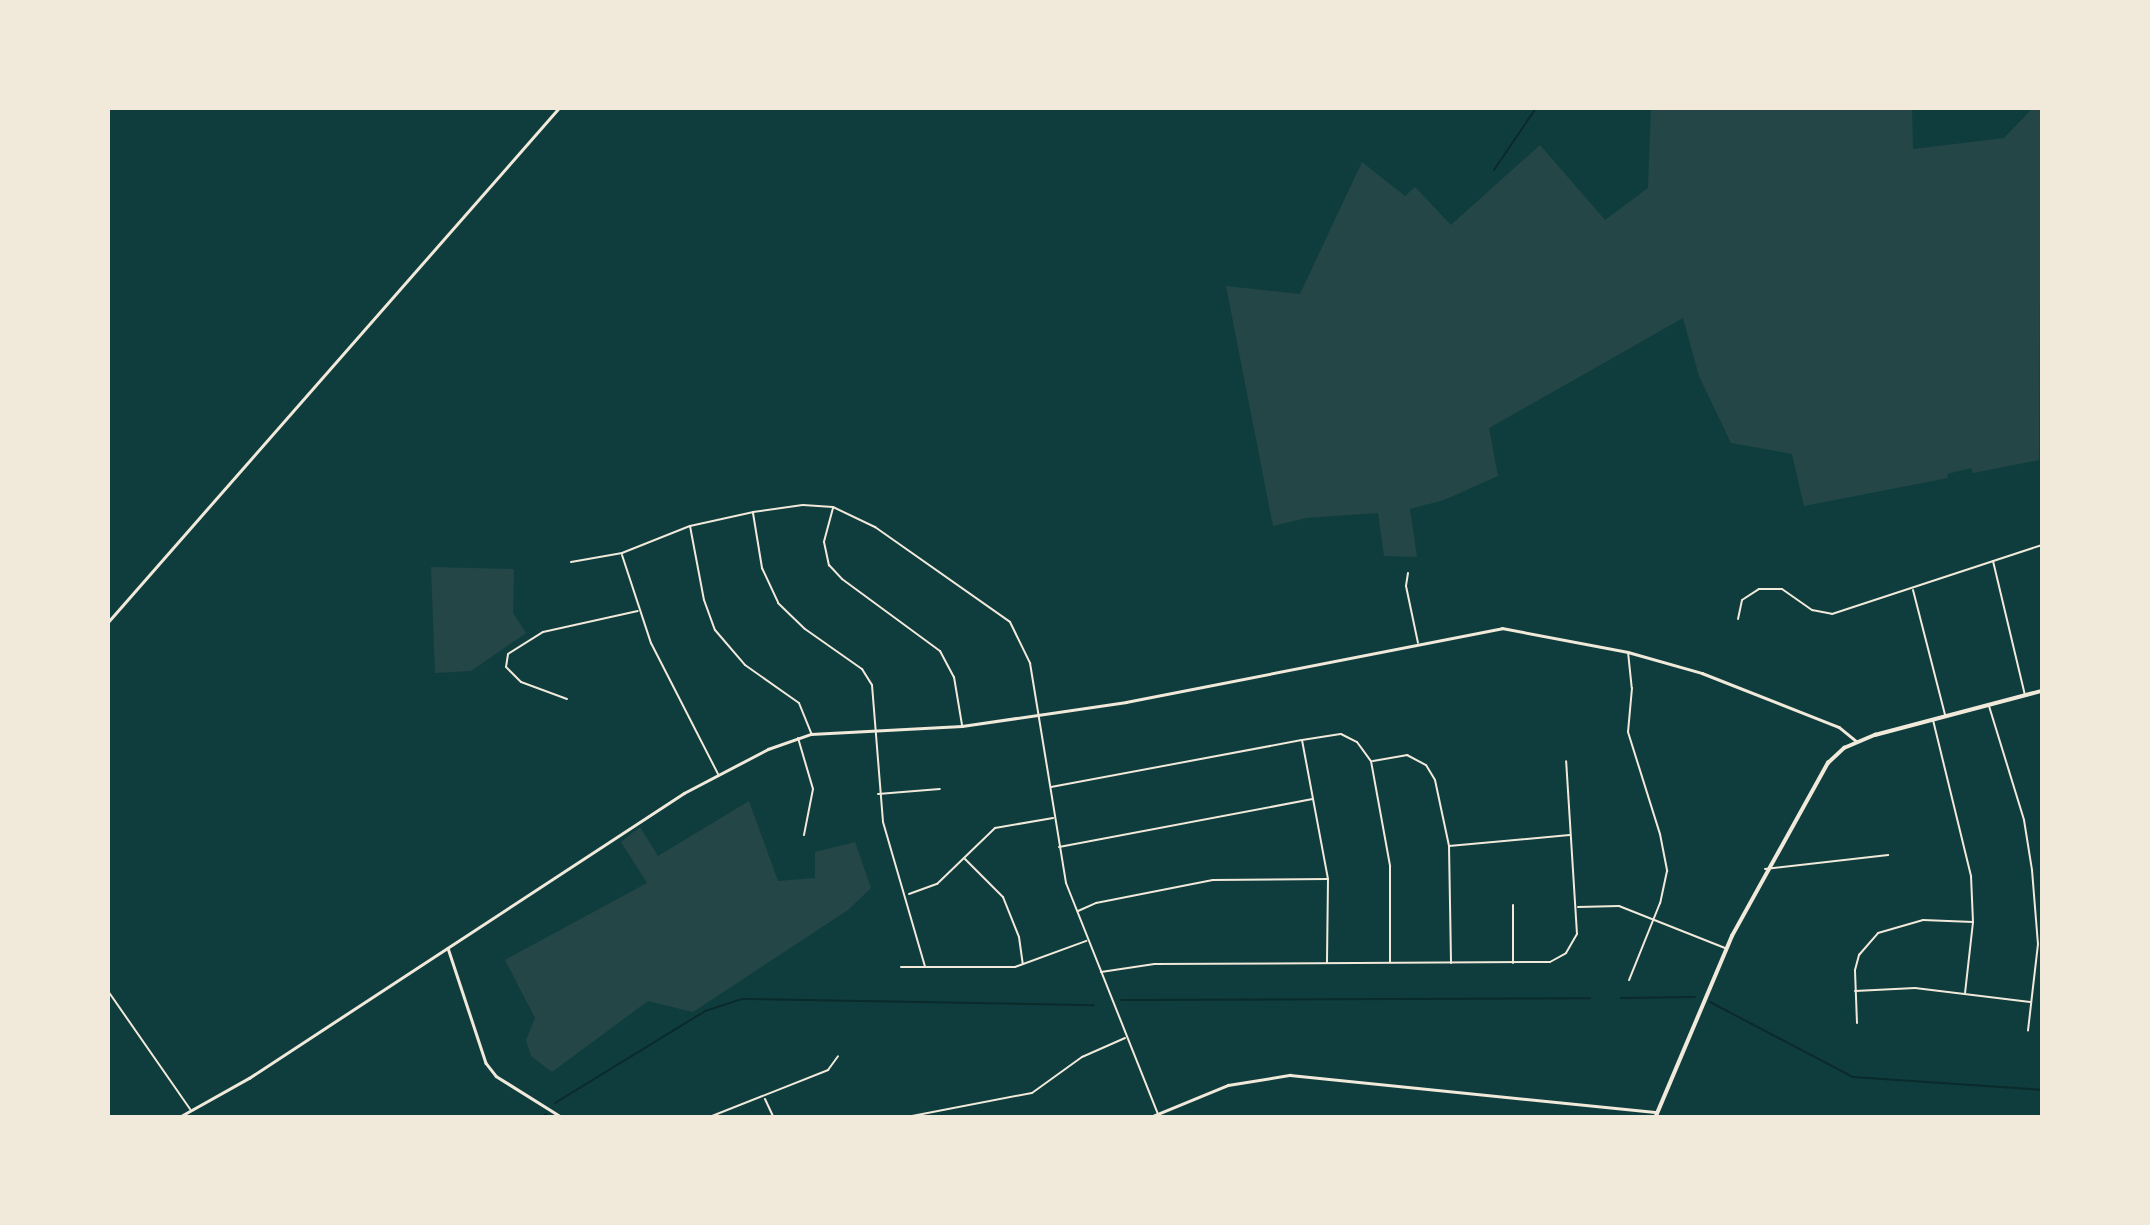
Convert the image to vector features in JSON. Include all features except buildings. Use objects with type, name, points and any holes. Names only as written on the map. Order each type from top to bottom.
[{"type":"main road","points":[[1656,1114],[1726,949],[1765,869],[1816,777],[1838,752],[1856,741],[2042,691]]},
{"type":"street","points":[[108,622],[559,108]]},
{"type":"street","points":[[571,562],[622,553],[690,526],[752,512],[803,505],[833,507],[875,527],[1010,622],[1030,663],[1059,847],[1076,912],[1158,1115]]},
{"type":"street","points":[[833,507],[824,542],[829,565],[842,579],[934,643],[954,677],[962,726]]},
{"type":"street","points":[[752,512],[770,590],[789,616],[867,675],[874,691],[878,794],[908,894],[925,967]]},
{"type":"street","points":[[690,526],[704,600],[715,630],[745,665],[799,703],[811,734]]},
{"type":"street","points":[[1738,619],[1742,600],[1759,589],[1782,589],[1812,610],[1832,614],[1913,590],[2042,545]]},
{"type":"street","points":[[622,553],[639,611],[718,774]]},
{"type":"street","points":[[1993,561],[2026,696]]},
{"type":"street","points":[[1408,573],[1406,586],[1418,643]]},
{"type":"street","points":[[1913,590],[1945,716]]},
{"type":"street","points":[[567,699],[521,682],[505,661],[537,634],[639,611]]},
{"type":"street","points":[[181,1116],[249,1078],[628,828],[718,774],[811,734],[962,726],[1040,715],[1502,628],[1628,652],[1714,678],[1839,727],[1856,741]]},
{"type":"street","points":[[1628,652],[1632,688],[1628,732],[1666,859],[1664,893],[1629,980]]},
{"type":"street","points":[[1989,705],[2024,820],[2032,870],[2038,937],[2028,1030]]},
{"type":"street","points":[[1933,720],[1968,859],[1973,922],[1965,993]]},
{"type":"street","points":[[1051,787],[1341,734],[1357,742],[1371,761],[1390,866],[1390,963]]},
{"type":"street","points":[[798,738],[813,789],[803,835]]},
{"type":"street","points":[[1302,740],[1328,880],[1327,964]]},
{"type":"street","points":[[1371,761],[1408,755],[1426,765],[1435,780],[1448,846],[1451,964]]},
{"type":"street","points":[[1100,972],[1154,964],[1550,962],[1566,953],[1577,934],[1566,761]]},
{"type":"street","points":[[878,794],[940,789]]},
{"type":"street","points":[[1059,847],[1312,799]]},
{"type":"street","points":[[908,894],[937,884],[995,828],[1054,818]]},
{"type":"street","points":[[1448,846],[1570,835]]},
{"type":"street","points":[[1765,869],[1888,855]]},
{"type":"street","points":[[965,859],[1003,897],[1019,937],[1023,965]]},
{"type":"street","points":[[1076,912],[1096,903],[1213,880],[1328,880]]},
{"type":"street","points":[[1513,905],[1513,964]]},
{"type":"street","points":[[1577,907],[1613,905],[1726,949]]},
{"type":"street","points":[[1857,1023],[1855,991],[1859,955],[1886,927],[1938,919],[1973,922]]},
{"type":"street","points":[[901,967],[1023,965],[1087,941]]},
{"type":"street","points":[[448,948],[486,1063],[496,1076],[560,1116]]},
{"type":"street","points":[[108,991],[191,1110]]},
{"type":"street","points":[[1855,991],[1965,993],[2032,1002]]},
{"type":"street","points":[[912,1116],[1032,1093],[1082,1057],[1126,1038]]},
{"type":"street","points":[[712,1116],[765,1099],[828,1070],[838,1056]]},
{"type":"street","points":[[1153,1116],[1228,1085],[1290,1076],[1656,1114]]},
{"type":"street","points":[[765,1099],[773,1116]]},
{"type":"shaded area","points":[[1651,109],[1912,109],[1913,149],[2004,138],[2032,109],[2041,109],[2039,460],[1973,473],[1971,468],[1947,474],[1948,478],[1804,506],[1792,454],[1731,443],[1699,376],[1683,318],[1489,428],[1498,476],[1444,500],[1410,509],[1417,557],[1384,556],[1378,513],[1306,518],[1273,526],[1226,286],[1300,294],[1362,162],[1405,196],[1415,187],[1451,225],[1540,145],[1605,220],[1648,188]]},
{"type":"shaded area","points":[[431,567],[514,569],[513,613],[526,633],[471,671],[435,673]]},
{"type":"shaded area","points":[[749,801],[778,881],[815,878],[815,852],[855,842],[871,888],[848,910],[693,1012],[648,1001],[552,1072],[531,1056],[526,1040],[535,1018],[505,960],[647,883],[621,842],[640,827],[658,856]]},
{"type":"waterway","points":[[1494,170],[1536,108]]},
{"type":"waterway","points":[[1621,998],[1695,997]]},
{"type":"waterway","points":[[1121,1000],[1590,998]]},
{"type":"waterway","points":[[555,1103],[705,1011],[743,999],[1094,1005]]},
{"type":"waterway","points":[[1710,1002],[1853,1077],[2042,1090]]}]
